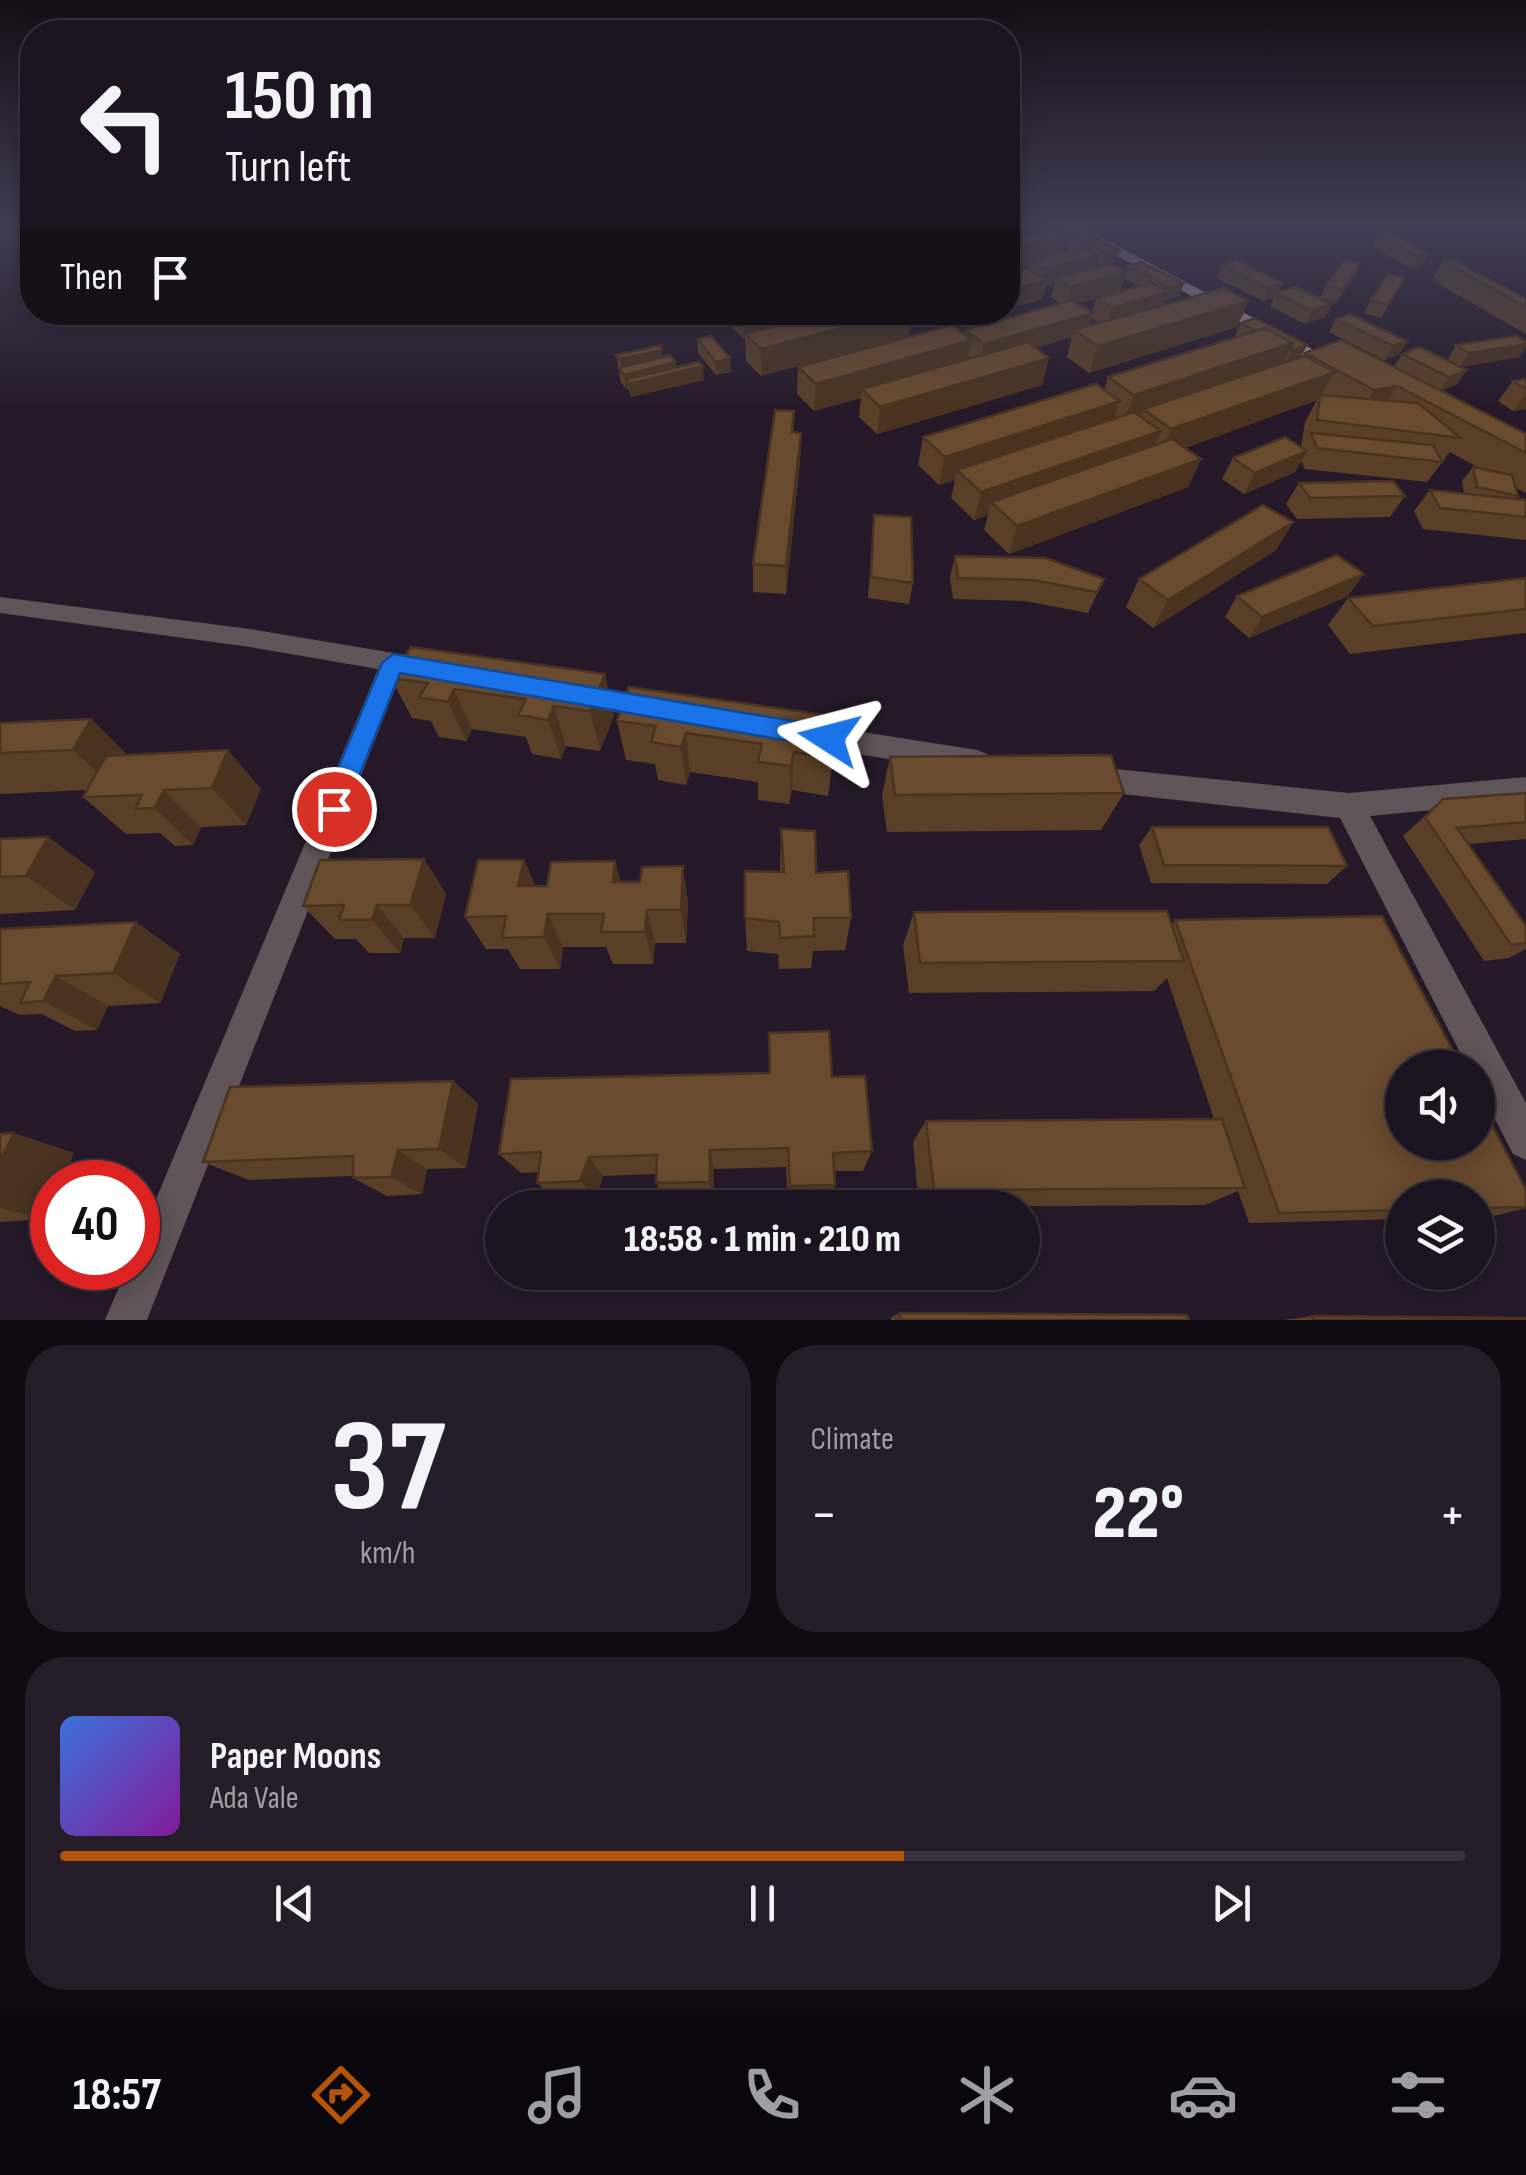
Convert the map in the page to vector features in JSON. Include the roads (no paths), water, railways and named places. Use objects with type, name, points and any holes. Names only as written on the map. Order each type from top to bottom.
[{"type":"main road","points":[[1187,286],[1351,369],[1194,286]]},
{"type":"street","points":[[0,605],[250,638],[450,673]]},
{"type":"street","points":[[126,1320],[393,663]]},
{"type":"street","points":[[545,690],[678,713]]},
{"type":"street","points":[[772,728],[999,766]]},
{"type":"street","points":[[1055,775],[1349,806],[1526,789]]},
{"type":"street","points":[[1349,806],[1526,1141]]}]
